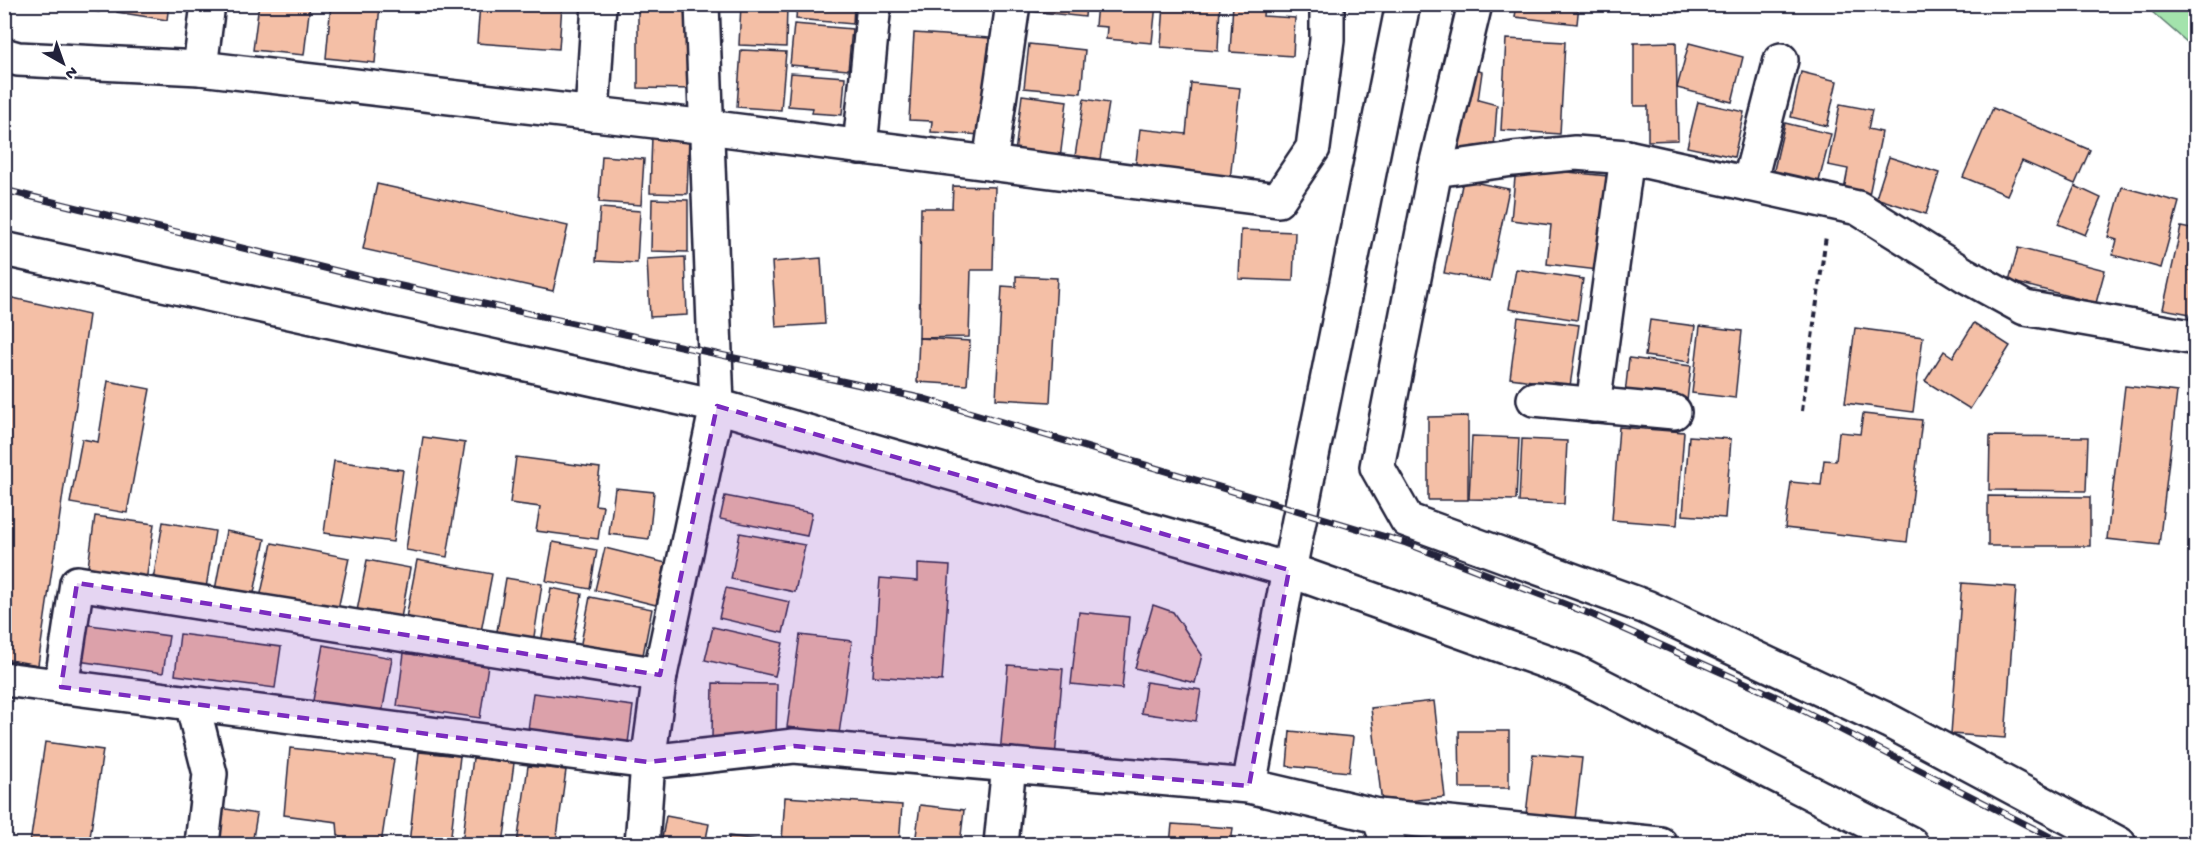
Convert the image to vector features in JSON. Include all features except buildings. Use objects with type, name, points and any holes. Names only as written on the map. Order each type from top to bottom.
[{"type":"street","points":[[200,68],[208,4]]},
{"type":"street","points":[[592,114],[599,4]]},
{"type":"street","points":[[642,844],[648,762],[660,675],[717,406],[702,4]]},
{"type":"street","points":[[860,147],[874,4]]},
{"type":"street","points":[[990,163],[1013,4]]},
{"type":"street","points":[[4,54],[18,59],[200,68],[707,127],[1278,200],[1314,148],[1327,40],[1327,4]]},
{"type":"street","points":[[1249,786],[1288,570],[1403,4]]},
{"type":"street","points":[[1475,4],[1435,170],[1377,467],[1407,520],[1646,607],[1889,721],[2119,844]]},
{"type":"street","points":[[1749,184],[1781,60]]},
{"type":"street","points":[[1435,170],[1575,153],[1627,157],[1831,202],[1858,208],[1965,275],[2025,308],[2196,338]]},
{"type":"street","points":[[1593,405],[1627,157]]},
{"type":"street","points":[[4,249],[717,406],[1288,570],[1573,671],[1911,844]]},
{"type":"street","points":[[1534,399],[1674,412]]},
{"type":"street","points":[[61,687],[77,583],[660,675]]},
{"type":"street","points":[[4,680],[648,762],[794,746],[1249,786],[1384,830],[1660,844]]},
{"type":"street","points":[[192,703],[210,774],[202,844]]},
{"type":"street","points":[[1001,844],[1009,765]]},
{"type":"path","points":[[1802,411],[1831,202]]},
{"type":"highlighted area","points":[[717,406],[1289,570],[1249,786],[794,746],[648,762],[61,687],[77,583],[660,675]]},
{"type":"green space","points":[[2144,5],[2195,5],[2195,49]]},
{"type":"railway","points":[[4,190],[378,281],[925,399],[1406,543],[1593,615],[1779,698],[2064,844]]}]
